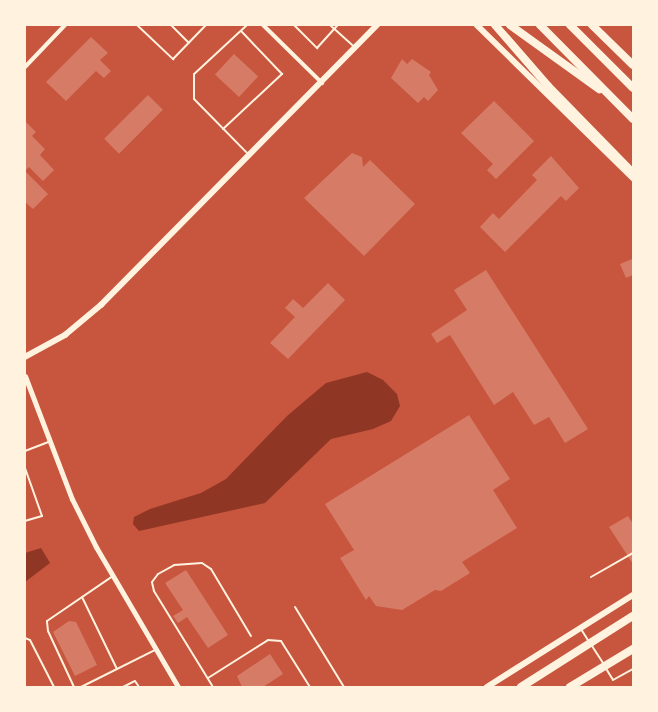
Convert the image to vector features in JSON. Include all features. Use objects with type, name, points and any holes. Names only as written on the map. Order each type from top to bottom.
[{"type":"highway","points":[[496,25],[548,86],[633,173]]},
{"type":"highway","points":[[510,25],[616,102]]},
{"type":"highway","points":[[540,25],[633,119]]},
{"type":"highway","points":[[570,25],[633,88]]},
{"type":"highway","points":[[592,25],[633,65]]},
{"type":"highway","points":[[521,687],[633,616]]},
{"type":"highway","points":[[570,687],[633,649]]},
{"type":"main road","points":[[25,356],[82,322],[249,156],[377,25]]},
{"type":"main road","points":[[477,25],[633,178]]},
{"type":"main road","points":[[487,687],[633,595]]},
{"type":"street","points":[[25,67],[65,25]]},
{"type":"street","points":[[263,25],[322,82]]},
{"type":"street","points":[[25,376],[72,498],[113,576],[178,687]]},
{"type":"lane","points":[[137,25],[173,59],[206,25]]},
{"type":"lane","points":[[171,25],[189,42]]},
{"type":"lane","points":[[247,25],[194,74],[194,99],[249,156]]},
{"type":"lane","points":[[294,25],[317,48],[338,25]]},
{"type":"lane","points":[[330,25],[355,48]]},
{"type":"lane","points":[[223,129],[282,74],[241,31]]},
{"type":"lane","points":[[25,451],[49,442]]},
{"type":"lane","points":[[25,468],[42,516],[25,521]]},
{"type":"lane","points":[[591,577],[633,553]]},
{"type":"lane","points":[[212,687],[154,591],[152,582],[158,574],[174,565],[202,563],[211,569],[251,636]]},
{"type":"lane","points":[[74,687],[47,626],[51,617],[113,576]]},
{"type":"lane","points":[[82,597],[117,669]]},
{"type":"lane","points":[[295,607],[344,687]]},
{"type":"lane","points":[[580,628],[613,680],[633,669]]},
{"type":"lane","points":[[25,638],[30,640],[54,687]]},
{"type":"lane","points":[[208,678],[268,640],[281,640],[310,687]]},
{"type":"lane","points":[[81,687],[155,650]]},
{"type":"lane","points":[[123,687],[135,681],[138,687]]},
{"type":"shaded area","points":[[367,372],[383,380],[397,394],[400,406],[391,421],[373,429],[331,439],[265,503],[139,531],[133,524],[134,517],[150,509],[201,493],[226,479],[287,416],[326,383]]},
{"type":"shaded area","points":[[41,548],[50,563],[25,582],[25,553]]},
{"type":"building","points":[[91,37],[108,53],[100,60],[111,71],[104,78],[96,71],[66,101],[46,82]]},
{"type":"building","points":[[234,54],[258,77],[239,97],[215,74]]},
{"type":"building","points":[[402,59],[407,64],[412,59],[431,72],[429,75],[438,90],[428,101],[424,97],[418,103],[391,78]]},
{"type":"building","points":[[148,95],[163,110],[119,154],[104,139]]},
{"type":"building","points":[[494,101],[534,141],[496,179],[487,170],[493,164],[461,133]]},
{"type":"building","points":[[25,121],[36,132],[32,136],[45,149],[40,155],[54,170],[43,181],[29,167],[25,171]]},
{"type":"building","points":[[352,153],[362,157],[363,167],[370,160],[415,204],[364,256],[304,198]]},
{"type":"building","points":[[551,156],[579,188],[566,201],[561,196],[505,252],[480,227],[493,213],[499,219],[537,180],[532,175]]},
{"type":"building","points":[[25,171],[48,194],[33,209],[25,202]]},
{"type":"building","points":[[633,255],[633,275],[626,278],[620,264],[632,259]]},
{"type":"building","points":[[486,270],[588,429],[565,443],[549,417],[534,425],[513,392],[494,405],[450,335],[437,343],[431,334],[467,310],[454,290]]},
{"type":"building","points":[[328,283],[345,300],[288,359],[270,343],[295,317],[285,308],[293,299],[303,308]]},
{"type":"building","points":[[469,415],[510,479],[493,490],[517,528],[462,562],[470,573],[441,591],[435,590],[402,610],[376,606],[369,596],[366,600],[340,558],[354,550],[325,504]]},
{"type":"building","points":[[628,516],[633,524],[633,564],[609,527]]},
{"type":"building","points":[[186,570],[228,635],[208,648],[187,617],[178,623],[173,616],[183,610],[165,583]]},
{"type":"building","points":[[69,621],[76,622],[97,665],[75,676],[53,632]]},
{"type":"building","points":[[270,654],[283,674],[263,687],[242,687],[237,676]]}]
